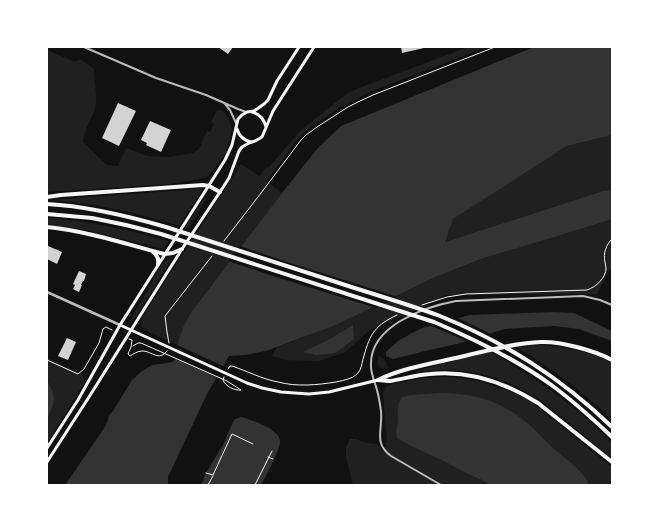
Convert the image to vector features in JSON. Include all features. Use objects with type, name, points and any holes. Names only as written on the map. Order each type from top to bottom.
[{"type":"highway","points":[[47,197],[196,186],[209,186],[220,192]]},
{"type":"highway","points":[[47,204],[107,213],[152,223],[439,316],[496,342],[536,365],[575,394],[612,427]]},
{"type":"highway","points":[[47,214],[92,218],[126,224],[434,322],[490,348],[549,383],[576,404],[612,437]]},
{"type":"highway","points":[[47,227],[101,237],[164,254],[182,249]]},
{"type":"highway","points":[[153,251],[158,257],[158,264]]},
{"type":"highway","points":[[376,381],[389,375],[420,366],[519,344],[543,342],[567,345],[589,350],[612,360]]},
{"type":"highway","points":[[376,381],[390,381],[417,375],[445,373],[484,378],[505,385],[526,395],[538,403],[612,462]]},
{"type":"main road","points":[[47,448],[78,400],[120,326],[164,254],[219,170],[232,145],[236,126],[240,117],[248,112],[258,109],[268,100],[299,47]]},
{"type":"main road","points":[[47,462],[130,330],[229,178],[239,151],[242,147],[258,140],[265,132],[273,112],[314,47]]},
{"type":"main road","points":[[248,112],[260,116],[266,127]]},
{"type":"main road","points":[[236,126],[238,134],[247,141],[252,142]]},
{"type":"main road","points":[[120,326],[227,375],[262,388],[281,392],[309,394],[329,392],[376,381]]},
{"type":"street","points":[[84,47],[146,73],[200,93],[238,110],[248,112]]},
{"type":"street","points":[[225,104],[230,110],[236,126]]},
{"type":"street","points":[[47,292],[120,326]]},
{"type":"street","points":[[441,485],[391,456],[385,450],[379,439],[381,422],[380,409],[376,381],[371,367],[372,356],[376,344],[383,334],[406,318],[442,303],[456,301],[583,296],[600,300],[612,305]]},
{"type":"path","points":[[222,242],[301,140],[317,127],[348,107],[373,95],[495,47]]},
{"type":"path","points":[[421,305],[447,297],[466,294],[587,290],[593,288],[604,276],[606,269],[604,259],[606,246],[612,239]]},
{"type":"path","points":[[170,344],[167,332],[166,316],[213,254]]},
{"type":"path","points":[[228,368],[232,366],[286,384],[312,385],[345,380],[359,372],[367,345],[378,327],[399,314]]},
{"type":"path","points":[[47,360],[78,374],[84,369],[99,343],[103,329],[106,327]]},
{"type":"path","points":[[132,340],[128,354],[130,356],[143,351],[156,356],[162,356],[169,349]]},
{"type":"path","points":[[131,347],[141,343],[159,350],[227,381],[241,390],[235,390],[224,383],[223,380],[227,375]]},
{"type":"path","points":[[208,485],[232,434],[253,444]]},
{"type":"path","points":[[223,444],[227,446]]},
{"type":"path","points":[[255,485],[272,451]]},
{"type":"path","points":[[268,457],[273,459]]},
{"type":"path","points":[[206,473],[213,475]]},
{"type":"shaded area","points":[[468,47],[487,47],[372,91],[337,109],[311,127],[297,140],[267,181],[282,193],[192,311],[184,325],[177,345],[145,330],[141,326],[142,317],[241,164],[259,176],[266,167],[268,168],[302,129],[349,92]]},
{"type":"shaded area","points":[[534,47],[612,47],[612,135],[567,146],[453,219],[445,242],[603,191],[612,190],[612,219],[481,259],[433,278],[334,326],[266,351],[229,356],[207,394],[168,477],[168,485],[65,485],[105,427],[110,412],[126,384],[145,364],[170,359],[184,325],[192,311],[317,149],[341,126]]},
{"type":"shaded area","points":[[47,50],[75,62],[80,59],[93,68],[96,90],[96,105],[83,142],[107,165],[118,166],[126,148],[148,156],[169,157],[193,153],[199,149],[207,131],[210,132],[214,124],[211,122],[216,112],[219,110],[224,112],[229,119],[232,130],[225,154],[208,176],[200,179],[170,184],[47,192]]},
{"type":"shaded area","points":[[612,135],[612,190],[603,191],[445,242],[452,219],[567,146]]},
{"type":"shaded area","points":[[199,189],[201,192],[179,226],[115,209],[66,201],[50,200],[162,192]]},
{"type":"shaded area","points":[[205,198],[204,203],[188,229],[185,227]]},
{"type":"shaded area","points":[[47,218],[109,226],[169,241],[163,249],[85,230],[47,224]]},
{"type":"shaded area","points":[[612,219],[612,268],[610,269],[597,294],[446,295],[370,330],[344,353],[318,361],[285,360],[272,356],[277,347],[334,326],[433,278],[481,259]]},
{"type":"shaded area","points":[[171,257],[172,258],[136,317],[131,321],[162,263]]},
{"type":"shaded area","points":[[554,312],[574,313],[612,331],[612,341],[579,329],[554,326],[505,329],[457,344],[393,359],[386,356],[386,352],[398,341],[422,328],[470,315]]},
{"type":"shaded area","points":[[353,325],[354,339],[335,353],[316,355],[303,352],[330,339]]},
{"type":"shaded area","points":[[538,345],[576,350],[594,355],[612,363],[612,420],[590,399],[566,380],[516,347]]},
{"type":"shaded area","points":[[490,352],[539,382],[599,429],[612,443],[612,458],[543,402],[520,388],[483,374],[470,372],[456,370],[433,370],[415,372]]},
{"type":"shaded area","points":[[379,355],[386,362],[388,368],[385,369],[379,366]]},
{"type":"shaded area","points":[[47,358],[81,373],[85,382],[47,443],[47,421],[53,406],[52,388],[47,380]]},
{"type":"shaded area","points":[[442,377],[483,382],[529,400],[612,467],[612,485],[353,485],[346,458],[346,447],[350,439],[377,444],[383,452],[386,445],[384,442],[387,443],[383,393],[385,388],[390,385],[408,381]]},
{"type":"shaded area","points":[[47,380],[53,392],[54,400],[47,421]]},
{"type":"shaded area","points":[[440,393],[468,395],[492,401],[503,406],[524,420],[535,430],[552,448],[583,475],[589,485],[491,485],[397,438],[398,407],[402,397]]},
{"type":"shaded area","points":[[241,417],[270,429],[279,437],[280,445],[261,485],[201,485],[206,473],[223,445],[233,422],[235,419]]},
{"type":"pier","points":[[240,246],[398,297],[376,308],[228,261]]},
{"type":"pier","points":[[455,317],[493,335],[469,342],[427,324]]},
{"type":"pier","points":[[175,344],[225,367],[218,378],[176,359],[172,362],[152,365],[132,380],[113,411],[107,417],[108,411],[118,393],[132,373],[148,360],[168,358]]},
{"type":"building","points":[[218,47],[233,47],[228,54]]},
{"type":"building","points":[[401,47],[424,47],[424,48],[402,53]]},
{"type":"building","points":[[118,103],[136,111],[119,146],[102,138]]},
{"type":"building","points":[[150,121],[171,130],[161,152],[146,145],[147,143],[141,140]]},
{"type":"building","points":[[48,246],[62,252],[57,264],[47,259]]},
{"type":"building","points":[[79,271],[86,274],[79,292],[73,289],[75,285],[73,284]]},
{"type":"building","points":[[67,338],[76,342],[68,360],[58,356]]}]
